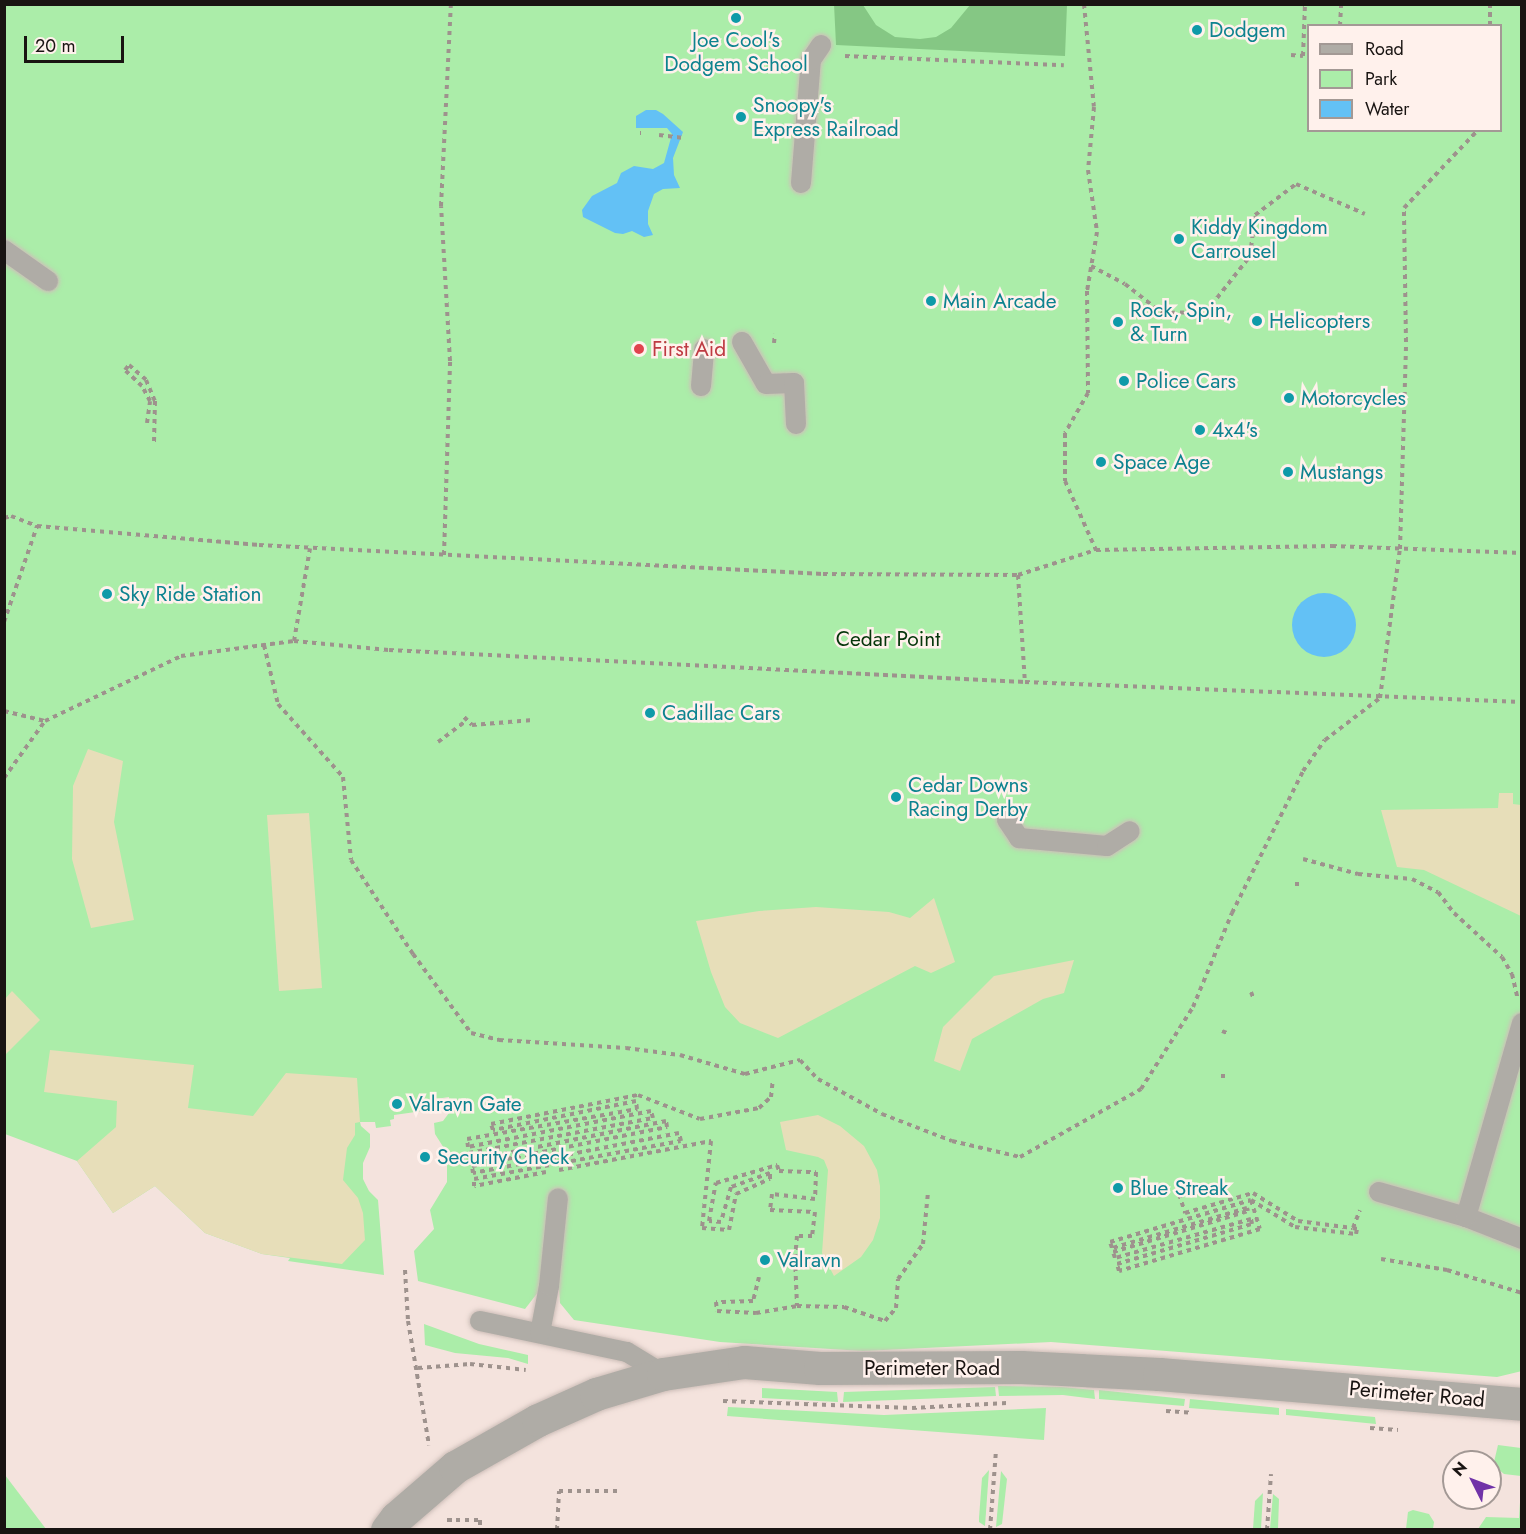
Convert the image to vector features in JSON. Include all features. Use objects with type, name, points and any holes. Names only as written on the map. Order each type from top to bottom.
[{"type":"street","name":"Perimeter Road","points":[[387,1530],[396,1518],[455,1467],[538,1420],[596,1395],[663,1374],[744,1362],[820,1368],[1021,1367],[1159,1374],[1521,1404]]},
{"type":"lane","points":[[801,183],[816,52]]},
{"type":"lane","points":[[4,250],[48,281]]},
{"type":"lane","points":[[742,342],[766,384],[794,383],[796,424]]},
{"type":"lane","points":[[701,386],[704,349]]},
{"type":"lane","points":[[1007,820],[1019,838],[1107,846],[1130,831]]},
{"type":"lane","points":[[1466,1217],[1521,1014]]},
{"type":"lane","points":[[1379,1192],[1466,1217],[1521,1239]]},
{"type":"lane","points":[[540,1333],[549,1286],[558,1198]]},
{"type":"lane","points":[[480,1321],[627,1352],[663,1374]]},
{"type":"path","points":[[444,555],[450,361],[441,206],[447,45],[451,4]]},
{"type":"path","points":[[1084,4],[1094,107],[1088,170],[1097,232],[1087,291],[1089,393],[1065,433],[1065,481],[1096,550]]},
{"type":"path","points":[[1292,55],[1303,56],[1305,4]]},
{"type":"path","points":[[1340,24],[1341,4]]},
{"type":"path","points":[[1490,4],[1490,24]]},
{"type":"path","points":[[816,52],[836,56],[1064,65]]},
{"type":"path","points":[[264,645],[278,704],[343,777],[351,860],[413,954],[471,1033],[499,1040],[626,1048],[680,1055],[745,1074],[800,1060],[818,1079],[882,1114],[952,1141],[1020,1157],[1142,1089],[1193,1007],[1232,913],[1303,771],[1325,740],[1380,698],[1400,549],[1406,342],[1404,208],[1476,132]]},
{"type":"path","points":[[659,135],[682,138]]},
{"type":"path","points":[[1091,266],[1125,284],[1162,313],[1206,312],[1250,256],[1255,215],[1296,184],[1365,214]]},
{"type":"path","points":[[147,423],[150,401],[142,386],[125,370],[129,365],[146,380],[155,400],[154,442]]},
{"type":"path","points":[[4,518],[11,516],[38,526],[310,548],[823,574],[1018,575],[1096,550],[1332,546],[1521,553]]},
{"type":"path","points":[[4,622],[38,526]]},
{"type":"path","points":[[294,641],[310,548]]},
{"type":"path","points":[[1018,575],[1025,682]]},
{"type":"path","points":[[4,778],[45,721],[181,656],[294,641],[389,650],[1025,682],[1521,702]]},
{"type":"path","points":[[4,711],[45,721]]},
{"type":"path","points":[[438,742],[465,719],[472,725],[532,720]]},
{"type":"path","points":[[1303,860],[1358,874],[1412,879],[1438,892],[1454,913],[1502,957],[1512,974],[1521,1014]]},
{"type":"path","points":[[773,1079],[771,1097],[759,1108],[700,1119],[638,1095],[491,1124],[493,1130],[636,1101],[637,1108],[467,1139],[468,1147],[651,1111],[654,1118],[470,1153],[471,1160],[666,1121],[667,1127],[472,1166],[473,1173],[679,1133],[681,1141],[474,1179],[474,1186],[711,1140],[702,1228],[729,1230],[736,1194],[770,1179],[770,1173],[731,1187],[721,1222],[709,1221],[716,1183],[777,1165],[779,1171],[816,1172],[814,1199],[771,1194],[770,1210],[815,1212],[812,1236],[797,1236],[795,1258],[797,1306],[843,1307],[885,1321],[896,1308],[898,1279],[923,1244],[928,1192]]},
{"type":"path","points":[[1179,1194],[1185,1213],[1253,1194],[1298,1221],[1357,1228],[1356,1234],[1295,1227],[1251,1200],[1110,1242],[1112,1248],[1247,1208],[1248,1211],[1113,1252],[1115,1258],[1251,1219],[1252,1224],[1117,1264],[1119,1271],[1260,1229],[1251,1200]]},
{"type":"path","points":[[1244,1195],[1245,1201]]},
{"type":"path","points":[[1353,1228],[1362,1207]]},
{"type":"path","points":[[1381,1259],[1447,1270],[1521,1293]]},
{"type":"path","points":[[405,1270],[408,1321],[418,1368],[440,1520],[480,1520],[480,1530]]},
{"type":"path","points":[[759,1277],[753,1301],[716,1302],[717,1311],[756,1313],[797,1306]]},
{"type":"path","points":[[418,1368],[470,1364],[526,1370]]},
{"type":"path","points":[[714,1401],[912,1408],[1019,1403]]},
{"type":"path","points":[[1164,1411],[1197,1414]]},
{"type":"path","points":[[1359,1427],[1404,1431]]},
{"type":"path","points":[[990,1530],[996,1450]]},
{"type":"path","points":[[1267,1530],[1272,1474]]},
{"type":"path","points":[[557,1530],[559,1491],[622,1491]]},
{"type":"green space","points":[[834,4],[863,5],[876,25],[895,37],[920,39],[936,37],[951,28],[970,5],[1067,5],[1065,56],[836,45]]},
{"type":"green space","name":"Cedar Point","points":[[5,5],[1521,5],[1522,1371],[1497,1377],[1051,1342],[863,1351],[720,1342],[574,1320],[560,1303],[559,1286],[539,1285],[539,1291],[525,1309],[418,1281],[414,1251],[434,1229],[430,1210],[447,1182],[447,1153],[435,1134],[434,1123],[443,1121],[449,1113],[449,1097],[436,1099],[437,1109],[394,1115],[394,1119],[390,1120],[391,1126],[376,1128],[375,1122],[360,1122],[370,1134],[370,1147],[363,1163],[363,1179],[369,1191],[378,1200],[384,1275],[288,1261],[290,1258],[262,1254],[205,1233],[155,1186],[113,1213],[77,1161],[5,1134]]},
{"type":"green space","points":[[424,1324],[479,1344],[528,1355],[528,1364],[508,1358],[455,1353],[425,1345]]},
{"type":"green space","points":[[998,1386],[1094,1390],[1095,1399],[1063,1395],[999,1396]]},
{"type":"green space","points":[[995,1387],[996,1396],[843,1402],[844,1392]]},
{"type":"green space","points":[[762,1388],[837,1392],[838,1402],[762,1398]]},
{"type":"green space","points":[[1099,1390],[1185,1399],[1184,1406],[1099,1399]]},
{"type":"green space","points":[[1190,1399],[1279,1408],[1279,1415],[1189,1408]]},
{"type":"green space","points":[[728,1407],[884,1415],[1046,1408],[1044,1440],[727,1416]]},
{"type":"green space","points":[[1286,1409],[1375,1417],[1376,1424],[1286,1415]]},
{"type":"green space","points":[[1498,1445],[1521,1448],[1521,1476],[1502,1472],[1502,1450],[1497,1450]]},
{"type":"green space","points":[[989,1470],[985,1526],[979,1522],[979,1518],[982,1478]]},
{"type":"green space","points":[[1001,1471],[1007,1479],[1002,1524],[996,1527]]},
{"type":"green space","points":[[5,1475],[46,1529],[5,1529]]},
{"type":"green space","points":[[1521,1486],[1521,1529],[1478,1529],[1486,1517],[1519,1518]]},
{"type":"green space","points":[[1263,1493],[1261,1529],[1253,1529],[1255,1501]]},
{"type":"green space","points":[[1273,1494],[1279,1499],[1278,1529],[1270,1529]]},
{"type":"green space","points":[[1413,1510],[1429,1514],[1434,1522],[1433,1529],[1406,1529],[1408,1512]]},
{"type":"sand","points":[[88,749],[123,761],[114,822],[134,920],[91,928],[72,859],[73,786]]},
{"type":"sand","points":[[1499,793],[1513,793],[1513,804],[1521,805],[1521,916],[1424,870],[1397,867],[1381,810],[1498,808]]},
{"type":"sand","points":[[309,813],[322,988],[279,991],[267,815]]},
{"type":"sand","points":[[934,898],[955,962],[931,973],[915,966],[778,1038],[740,1023],[725,1007],[711,972],[696,921],[759,911],[816,907],[889,912],[910,918]]},
{"type":"sand","points":[[1074,960],[1064,993],[1043,999],[972,1039],[960,1071],[934,1061],[943,1027],[994,976]]},
{"type":"sand","points":[[12,991],[40,1020],[5,1055],[5,999]]},
{"type":"sand","points":[[50,1050],[194,1065],[188,1108],[253,1116],[286,1073],[357,1078],[360,1122],[355,1123],[355,1135],[347,1148],[343,1180],[358,1198],[363,1213],[365,1240],[342,1264],[262,1254],[205,1233],[155,1186],[113,1213],[77,1161],[116,1127],[117,1101],[44,1092]]},
{"type":"sand","points":[[818,1115],[840,1126],[864,1146],[877,1170],[880,1186],[880,1218],[873,1240],[861,1257],[834,1276],[822,1253],[828,1170],[824,1160],[818,1157],[786,1150],[780,1122]]},
{"type":"water","points":[[646,110],[656,110],[663,114],[683,132],[673,158],[674,175],[680,188],[663,189],[654,194],[648,211],[648,224],[653,235],[644,237],[632,231],[623,234],[615,233],[583,217],[582,210],[592,196],[617,183],[621,173],[634,166],[653,169],[664,163],[672,134],[667,128],[636,128],[636,116]]},
{"type":"water","points":[[1324,593],[1347,602],[1356,625],[1347,648],[1324,657],[1301,648],[1292,625],[1301,602]]},
{"type":"place","name":"Joe Cool's Dodgem School","points":[[736,18]]},
{"type":"place","name":"Dodgem","points":[[1197,30]]},
{"type":"place","name":"Snoopy's Express Railroad","points":[[741,117]]},
{"type":"place","name":"Kiddy Kingdom Carrousel","points":[[1179,239]]},
{"type":"place","name":"Main Arcade","points":[[931,301]]},
{"type":"place","name":"Helicopters","points":[[1257,321]]},
{"type":"place","name":"Rock, Spin, & Turn","points":[[1118,322]]},
{"type":"place","name":"First Aid","points":[[639,349]]},
{"type":"place","name":"Police Cars","points":[[1124,381]]},
{"type":"place","name":"Motorcycles","points":[[1289,398]]},
{"type":"place","name":"4x4's","points":[[1200,430]]},
{"type":"place","name":"Space Age","points":[[1101,462]]},
{"type":"place","name":"Mustangs","points":[[1288,472]]},
{"type":"place","name":"Sky Ride Station","points":[[107,594]]},
{"type":"place","name":"Cadillac Cars","points":[[650,713]]},
{"type":"place","name":"Cedar Downs Racing Derby","points":[[896,797]]},
{"type":"place","name":"Valravn Gate","points":[[397,1104]]},
{"type":"place","name":"Security Check","points":[[425,1157]]},
{"type":"place","name":"Blue Streak","points":[[1118,1188]]},
{"type":"place","name":"Valravn","points":[[765,1260]]}]
